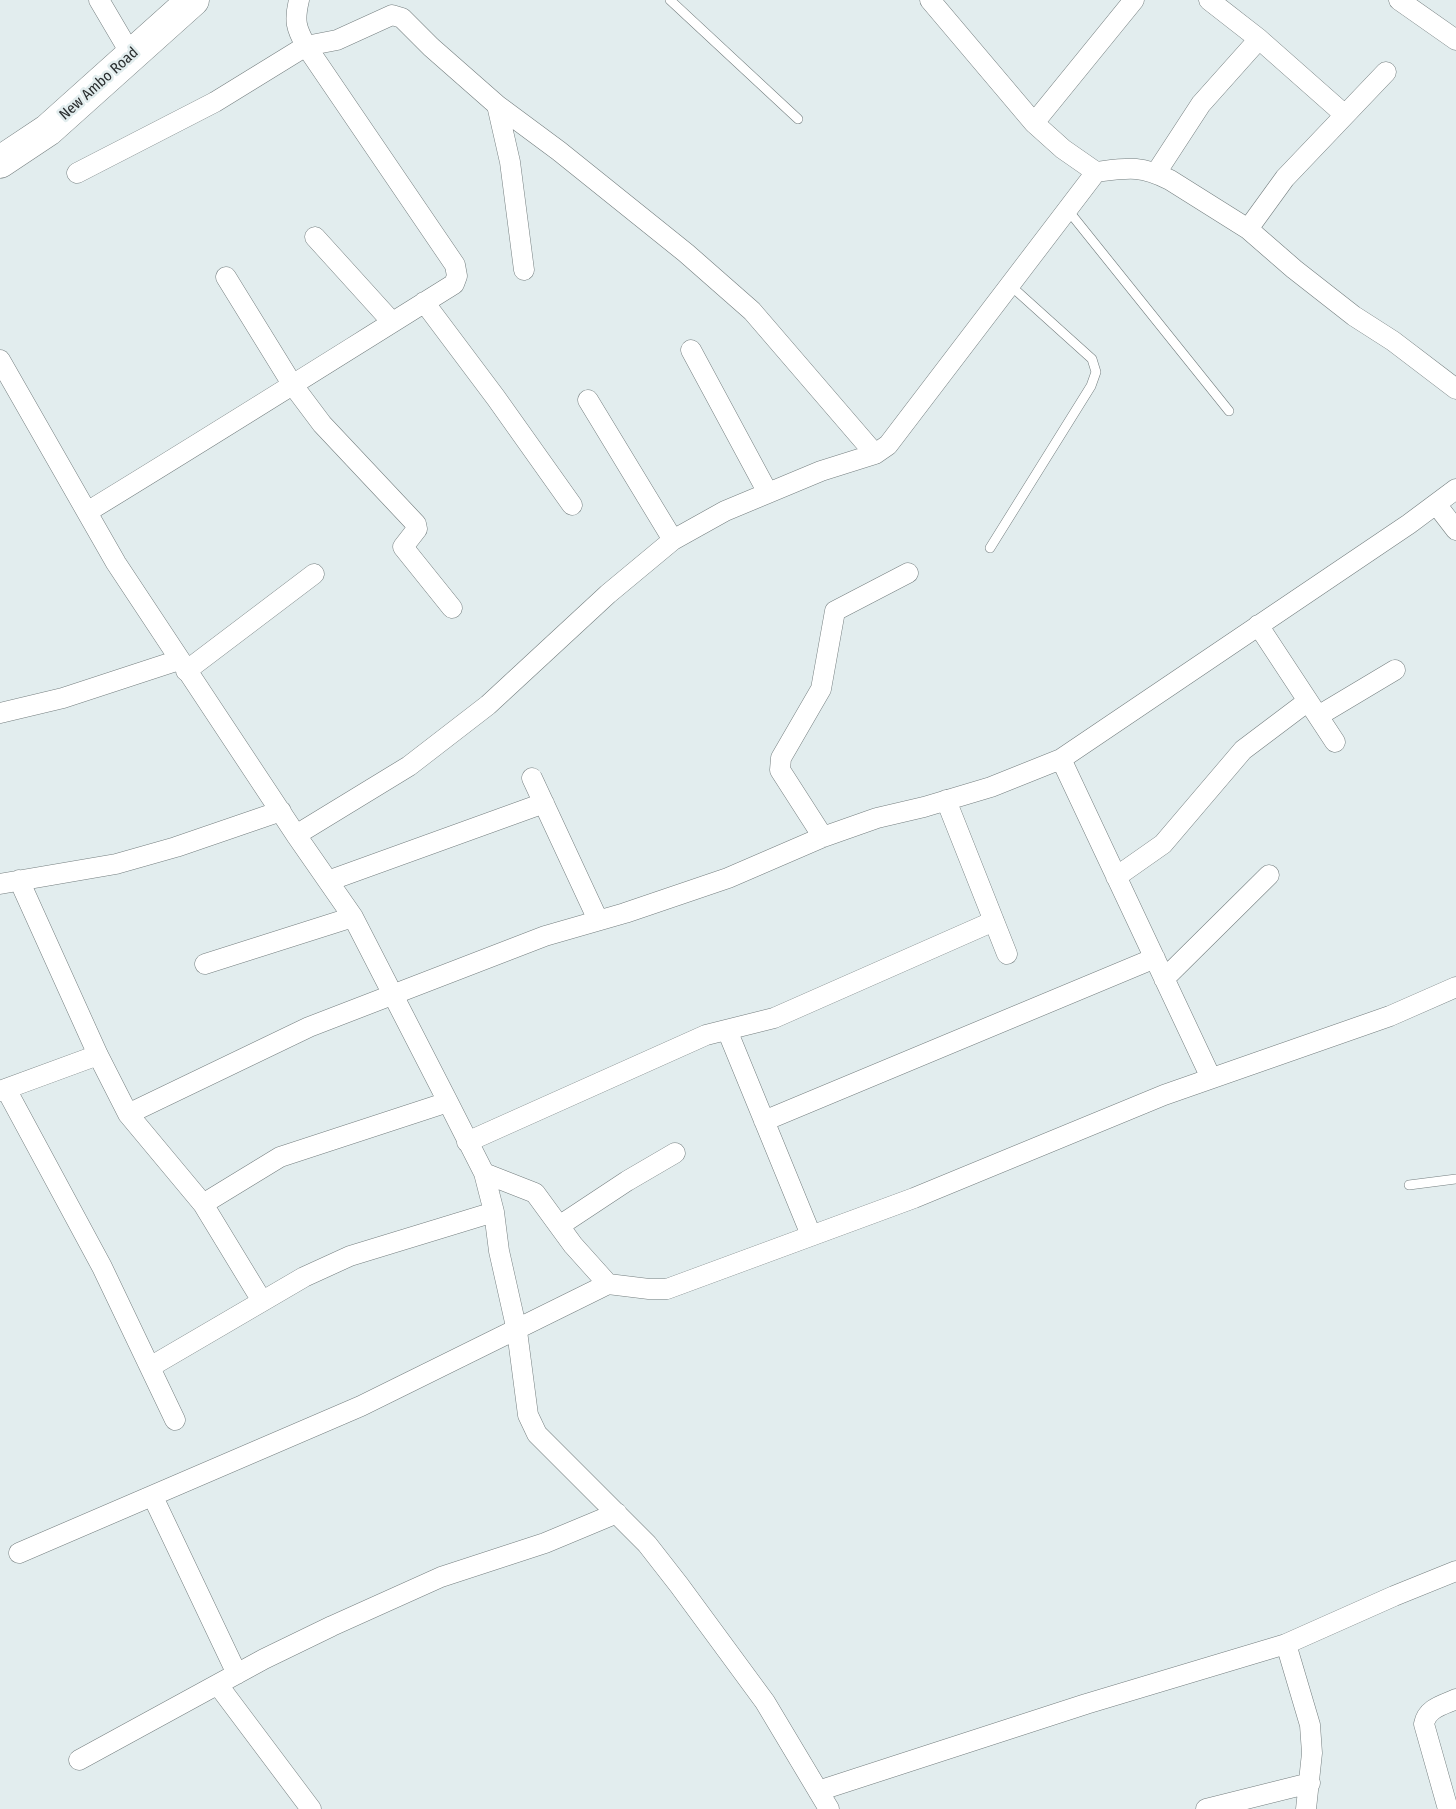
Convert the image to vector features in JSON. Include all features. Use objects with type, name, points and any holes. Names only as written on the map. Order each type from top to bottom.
[{"type":"highway","name":"New Ambo Road","points":[[0,162],[48,130],[193,0]]},
{"type":"street","points":[[99,0],[132,56]]},
{"type":"street","points":[[87,512],[454,284],[457,276],[455,265],[297,30],[295,16],[299,0]]},
{"type":"street","points":[[930,0],[1034,123],[1063,149],[1096,172],[1131,167],[1156,173],[1248,229],[1354,316],[1393,341],[1456,389]]},
{"type":"street","points":[[1034,123],[1134,0]]},
{"type":"street","points":[[1209,0],[1259,39],[1345,115]]},
{"type":"street","points":[[1399,0],[1456,40]]},
{"type":"street","points":[[77,173],[215,102],[306,46],[337,40],[392,15],[402,18],[431,47],[497,105],[559,151],[677,246],[752,311],[875,453]]},
{"type":"street","points":[[1156,173],[1200,104],[1259,39]]},
{"type":"street","points":[[1248,229],[1285,178],[1386,72]]},
{"type":"street","points":[[497,105],[510,162],[524,270]]},
{"type":"street","points":[[296,835],[409,766],[488,705],[608,594],[673,540],[725,511],[821,471],[875,453],[888,445],[1096,172]]},
{"type":"street","points":[[315,237],[392,322]]},
{"type":"street","points":[[226,277],[292,384],[337,441],[416,524],[417,529],[403,548],[452,608]]},
{"type":"street","points":[[424,302],[572,505]]},
{"type":"street","points":[[691,350],[768,493]]},
{"type":"street","points":[[0,360],[116,563],[353,917],[484,1173],[494,1212],[499,1251],[517,1331],[528,1414],[537,1434],[647,1544],[765,1702],[820,1803],[1086,1704],[1286,1644],[1456,1571]]},
{"type":"street","points":[[588,400],[673,540]]},
{"type":"street","points":[[128,1114],[309,1027],[545,936],[728,878],[824,837],[877,818],[991,787],[1061,759],[1456,489]]},
{"type":"street","points":[[1436,504],[1456,530]]},
{"type":"street","points":[[824,837],[780,770],[781,758],[821,689],[835,611],[908,573]]},
{"type":"street","points":[[0,713],[183,666],[314,574]]},
{"type":"street","points":[[1258,625],[1335,742]]},
{"type":"street","points":[[1116,877],[1163,844],[1243,750],[1313,709],[1395,670]]},
{"type":"street","points":[[1061,759],[1211,1078]]},
{"type":"street","points":[[532,778],[598,920]]},
{"type":"street","points":[[946,800],[1007,954]]},
{"type":"street","points":[[328,881],[544,803]]},
{"type":"street","points":[[0,884],[116,864],[176,847],[281,811]]},
{"type":"street","points":[[1164,979],[1269,875]]},
{"type":"street","points":[[20,880],[98,1055],[128,1114],[203,1203],[262,1301]]},
{"type":"street","points":[[205,964],[353,917]]},
{"type":"street","points":[[467,1142],[706,1035],[774,1018],[994,921]]},
{"type":"street","points":[[764,1121],[1155,958]]},
{"type":"street","points":[[19,1553],[362,1406],[608,1284],[667,1289],[914,1198],[1164,1095],[1390,1016],[1456,987]]},
{"type":"street","points":[[727,1030],[811,1235]]},
{"type":"street","points":[[98,1055],[3,1090],[102,1267],[175,1420]]},
{"type":"street","points":[[203,1203],[280,1157],[448,1102]]},
{"type":"street","points":[[559,1226],[627,1181],[675,1153]]},
{"type":"street","points":[[484,1173],[532,1191],[608,1284]]},
{"type":"street","points":[[150,1366],[303,1277],[350,1256],[494,1212]]},
{"type":"street","points":[[153,1497],[237,1674]]},
{"type":"street","points":[[79,1760],[237,1674],[332,1626],[441,1577],[545,1543],[617,1513]]},
{"type":"street","points":[[1286,1644],[1310,1725],[1312,1753],[1306,1809]]},
{"type":"street","points":[[218,1685],[311,1809]]},
{"type":"street","points":[[1448,1809],[1424,1724],[1425,1717],[1432,1710],[1456,1699]]},
{"type":"street","points":[[1206,1809],[1310,1783]]},
{"type":"lane","points":[[670,0],[798,119]]},
{"type":"lane","points":[[1067,209],[1229,411]]},
{"type":"lane","points":[[990,548],[1091,386],[1096,372],[1092,359],[1011,285]]},
{"type":"lane","points":[[1409,1185],[1456,1179]]}]
